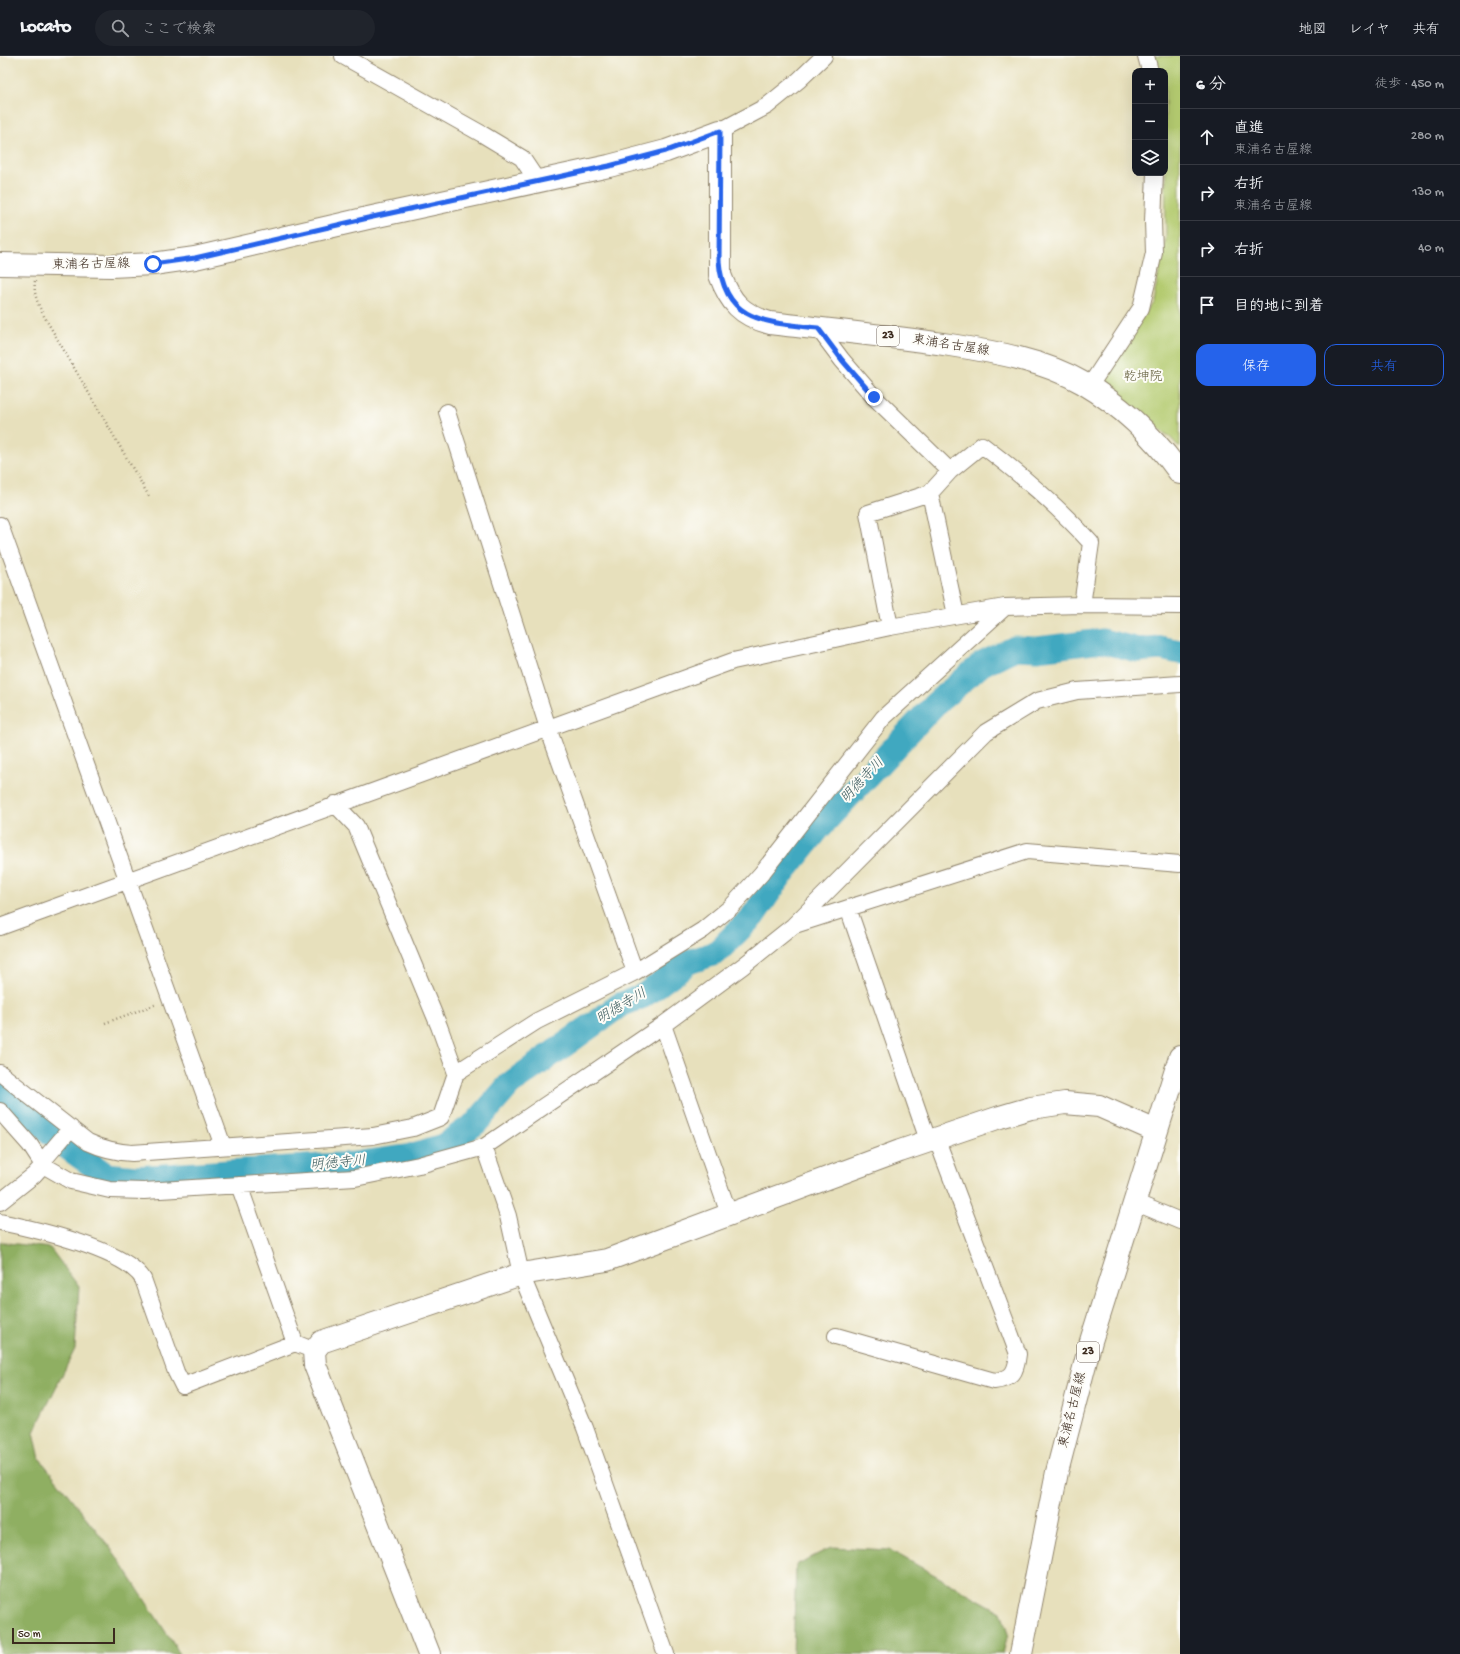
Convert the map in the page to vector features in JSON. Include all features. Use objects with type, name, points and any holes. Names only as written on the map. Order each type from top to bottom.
[{"type":"main road","name":"東浦名古屋線","points":[[0,264],[38,266],[111,266],[153,264],[195,258],[368,218],[538,182],[666,151],[720,131],[720,275],[729,296],[744,312],[757,319],[919,340],[1000,353],[1047,367],[1089,387],[1113,402],[1162,448],[1180,473]]},
{"type":"main road","name":"東浦名古屋線","points":[[1020,1654],[1059,1464],[1091,1341],[1180,1057]]},
{"type":"main road","points":[[429,1654],[315,1365],[304,1347],[521,1274],[607,1260],[900,1151],[1031,1108],[1065,1103],[1099,1106],[1156,1131]]},
{"type":"street","points":[[343,56],[522,158],[538,182]]},
{"type":"street","points":[[720,131],[767,106],[799,80],[824,56]]},
{"type":"street","points":[[1146,56],[1149,68]]},
{"type":"street","points":[[1089,387],[1141,308],[1154,253],[1153,221],[1155,176]]},
{"type":"street","points":[[818,328],[842,360],[874,397],[950,471]]},
{"type":"street","points":[[842,360],[839,341],[852,332]]},
{"type":"street","points":[[447,412],[548,728],[635,972]]},
{"type":"street","points":[[890,627],[868,513],[930,493],[950,471],[982,445],[1029,481],[1068,518],[1091,543],[1082,604]]},
{"type":"street","points":[[930,493],[956,615]]},
{"type":"street","points":[[0,525],[223,1146]]},
{"type":"street","points":[[0,927],[335,804],[733,661],[890,627],[1005,607],[1082,604],[1180,606]]},
{"type":"street","points":[[0,1073],[68,1131],[102,1149],[132,1153],[373,1136],[413,1128],[441,1117],[456,1073],[537,1021],[635,972],[703,930],[731,907],[760,874],[883,718],[1005,607]]},
{"type":"street","points":[[0,1111],[44,1161],[71,1181],[110,1190],[144,1191],[355,1178],[419,1165],[484,1147],[663,1025],[743,966],[793,926],[986,732],[1037,701],[1044,699],[1077,691],[1180,684]]},
{"type":"street","points":[[335,804],[356,826],[439,1026],[456,1073]]},
{"type":"street","points":[[793,926],[1027,850],[1180,864]]},
{"type":"street","points":[[836,1336],[994,1381],[1005,1380],[1013,1374],[1017,1366],[1018,1354],[933,1141],[848,908]]},
{"type":"street","points":[[663,1025],[729,1214]]},
{"type":"street","points":[[0,1202],[34,1175],[68,1131]]},
{"type":"street","points":[[484,1147],[508,1216],[521,1274],[585,1428],[666,1654]]},
{"type":"street","points":[[0,1222],[43,1231],[80,1243],[121,1260],[139,1271],[176,1372],[183,1386],[304,1347],[239,1184]]},
{"type":"street","points":[[1134,1202],[1180,1222]]},
{"type":"path","points":[[38,266],[34,291],[37,303],[150,498]]},
{"type":"path","points":[[105,1023],[170,999]]},
{"type":"green space","name":"乾坤院","points":[[1154,56],[1180,56],[1180,448],[1169,436],[1089,387],[1153,302],[1166,238],[1166,176],[1168,176],[1168,68],[1156,68]]},
{"type":"green space","points":[[0,1242],[50,1248],[79,1287],[75,1349],[34,1432],[40,1459],[115,1554],[180,1654],[0,1654]]},
{"type":"green space","points":[[832,1547],[890,1550],[1001,1612],[1008,1633],[1003,1654],[793,1654],[796,1565]]},
{"type":"waterway","name":"明徳寺川","points":[[0,1086],[64,1145],[106,1175],[136,1178],[354,1164],[407,1157],[443,1146],[476,1123],[510,1084],[620,1005],[643,996],[689,962],[716,953],[753,916],[779,878],[818,829],[935,704],[982,664],[1015,648],[1037,649],[1102,641],[1138,650],[1160,648],[1180,652]]},
{"type":"route","points":[[153,264],[195,258],[368,218],[609,166],[666,151],[720,131],[719,261],[720,275],[729,296],[744,312],[757,319],[770,323],[818,328],[842,360],[874,397]]}]
